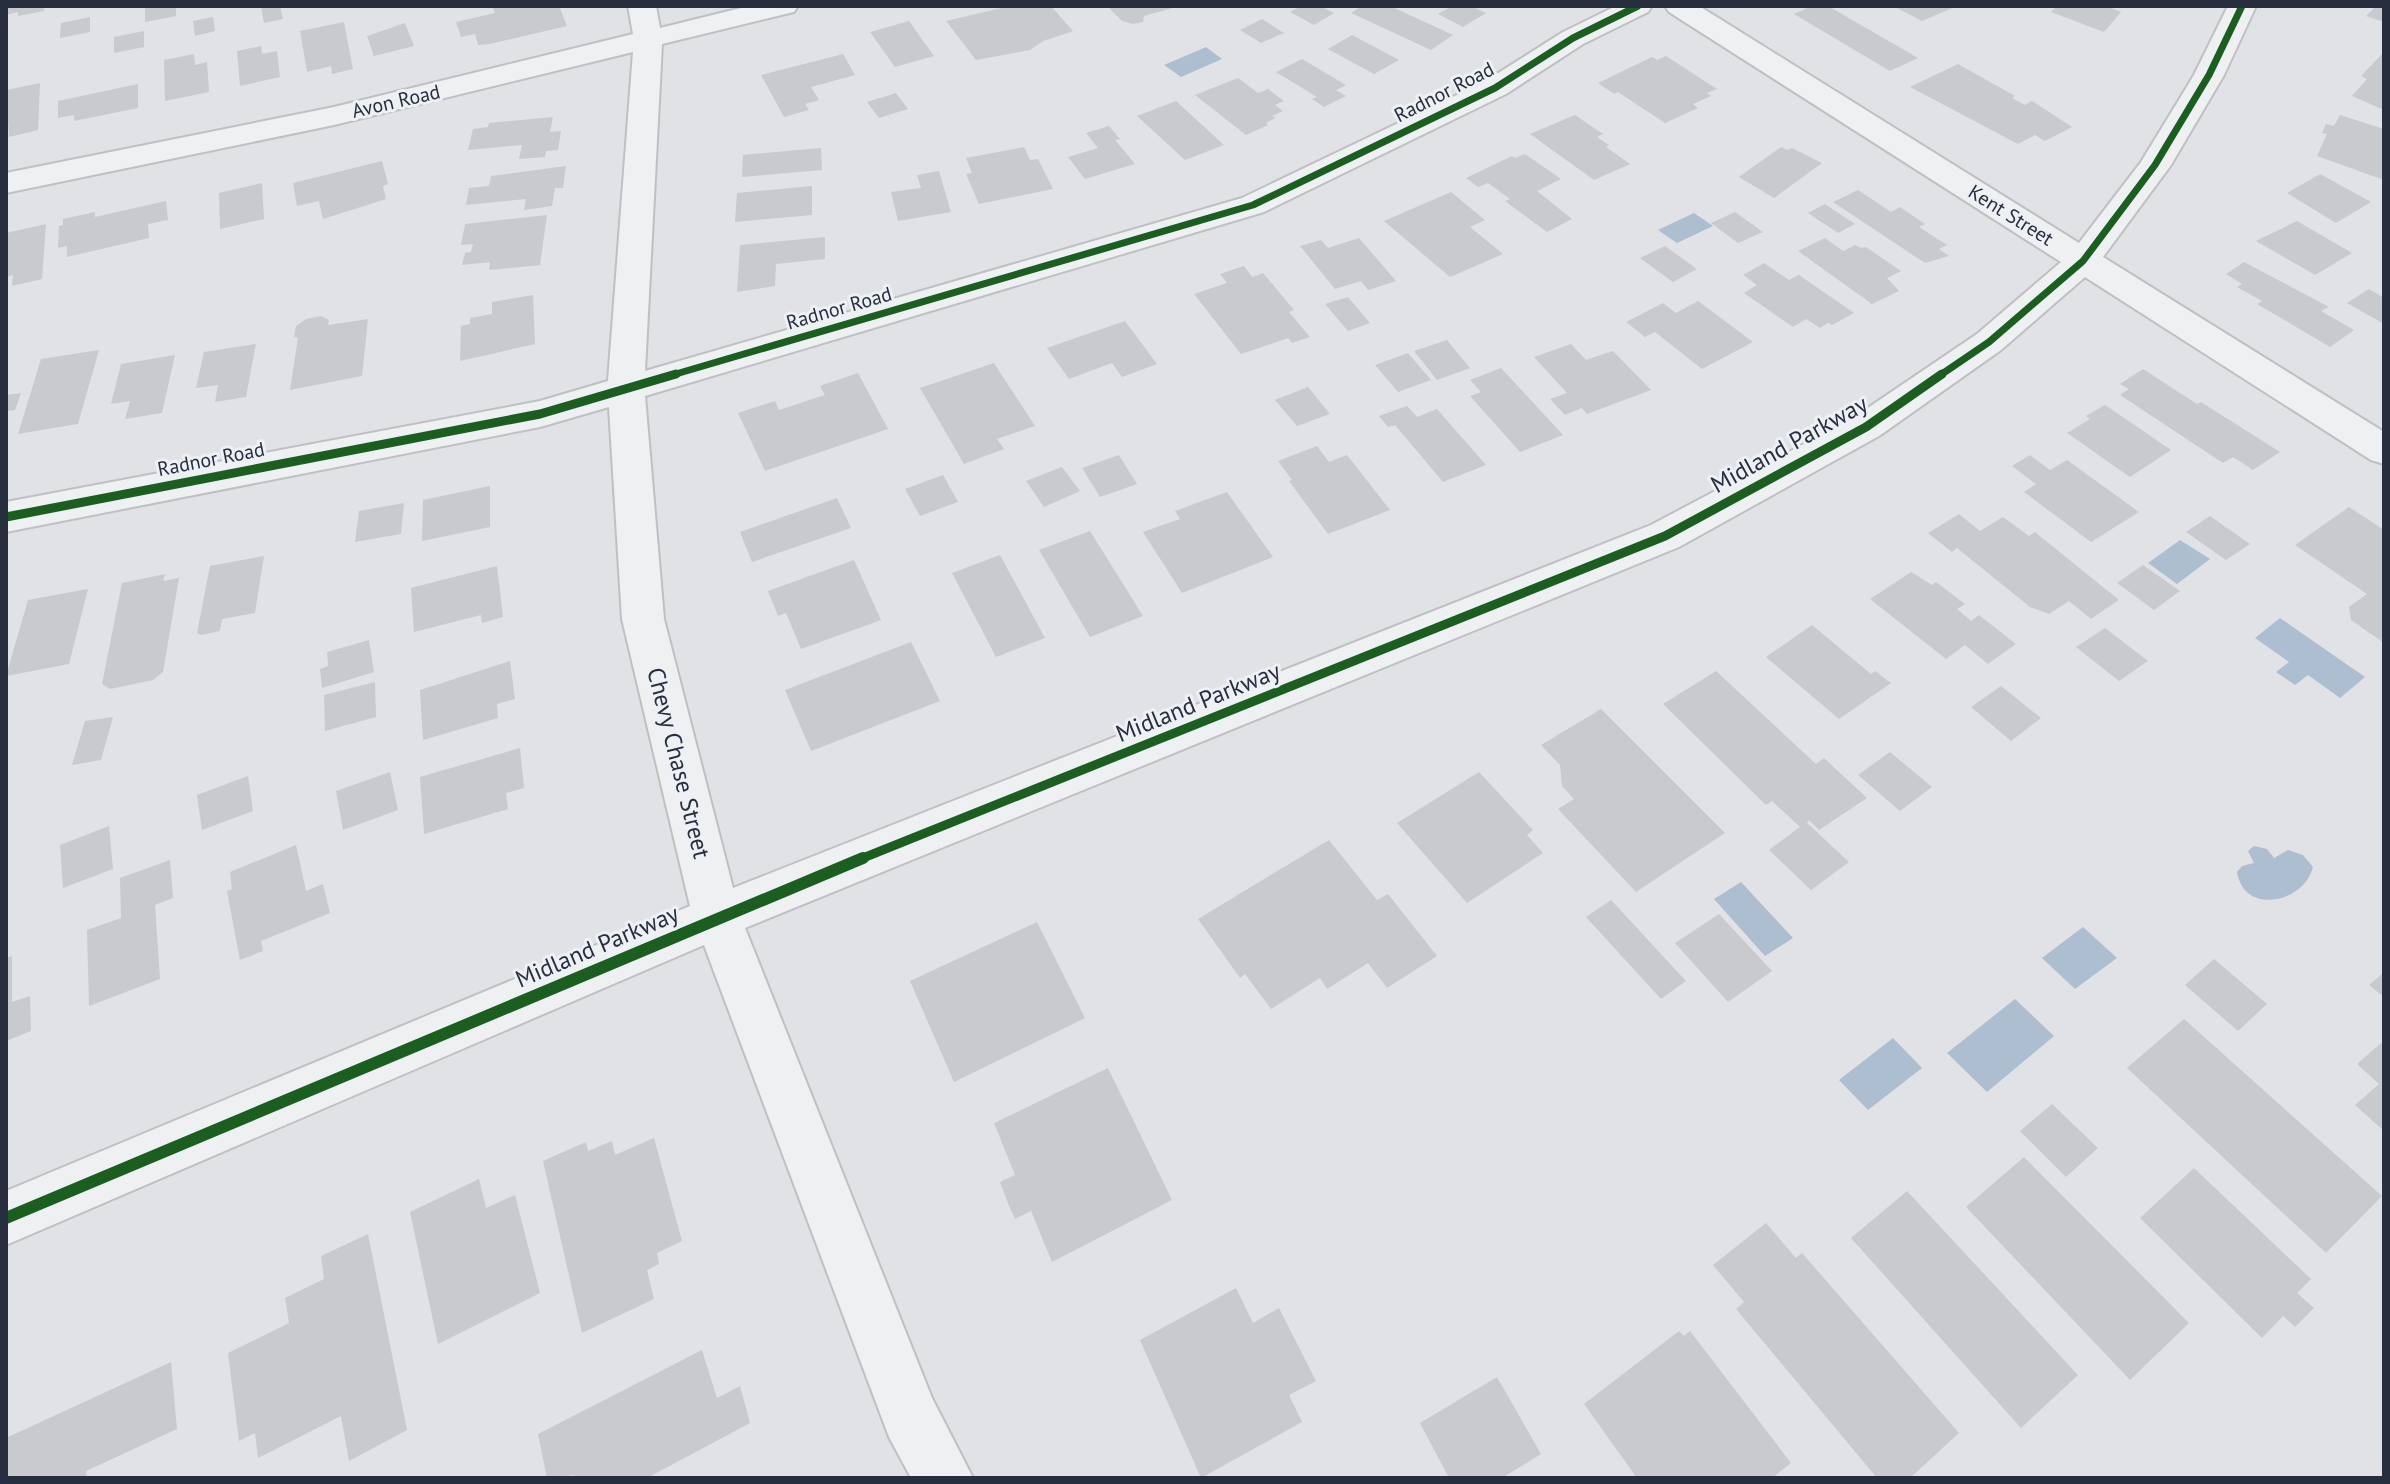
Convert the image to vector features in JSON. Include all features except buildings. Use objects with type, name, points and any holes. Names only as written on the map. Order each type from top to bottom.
[{"type":"street","name":"Avon Road","points":[[6,183],[334,116],[645,23],[784,6]]},
{"type":"street","name":"Radnor Road","points":[[6,517],[540,414],[1253,205],[1495,88],[1573,38],[1638,6]]},
{"type":"street","name":"Kent Street","points":[[1679,6],[2384,450]]},
{"type":"street","name":"Midland Parkway","points":[[6,1218],[717,917],[1665,536],[1866,427],[1989,342],[2083,261],[2155,165],[2209,75],[2242,6]]},
{"type":"street","name":"Chevy Chase Street","points":[[645,23],[626,389],[643,619],[717,917],[910,1416],[943,1478]]},
{"type":"water","points":[[1206,47],[1222,59],[1181,77],[1164,65]]},
{"type":"water","points":[[1694,213],[1713,226],[1677,243],[1658,230]]},
{"type":"water","points":[[2180,540],[2210,559],[2177,584],[2148,563]]},
{"type":"water","points":[[2280,618],[2365,677],[2340,698],[2308,675],[2295,685],[2276,672],[2289,662],[2255,638]]},
{"type":"water","points":[[2254,846],[2267,849],[2274,858],[2288,850],[2303,855],[2313,867],[2307,879],[2287,896],[2274,900],[2262,899],[2251,895],[2242,886],[2237,872],[2242,866],[2254,863],[2248,851]]},
{"type":"water","points":[[1741,882],[1793,938],[1765,956],[1714,899]]},
{"type":"water","points":[[2083,927],[2117,958],[2075,989],[2042,958]]},
{"type":"water","points":[[2015,999],[2054,1036],[1987,1092],[1947,1053]]},
{"type":"water","points":[[1893,1038],[1922,1068],[1868,1110],[1839,1080]]},
{"type":"cycle path","points":[[6,517],[540,414],[1253,205],[1495,88],[1573,38],[1638,6]]},
{"type":"cycle path","points":[[6,1218],[717,917],[1665,536],[1866,427],[1989,342],[2083,261],[2155,165],[2209,75],[2242,6]]}]
